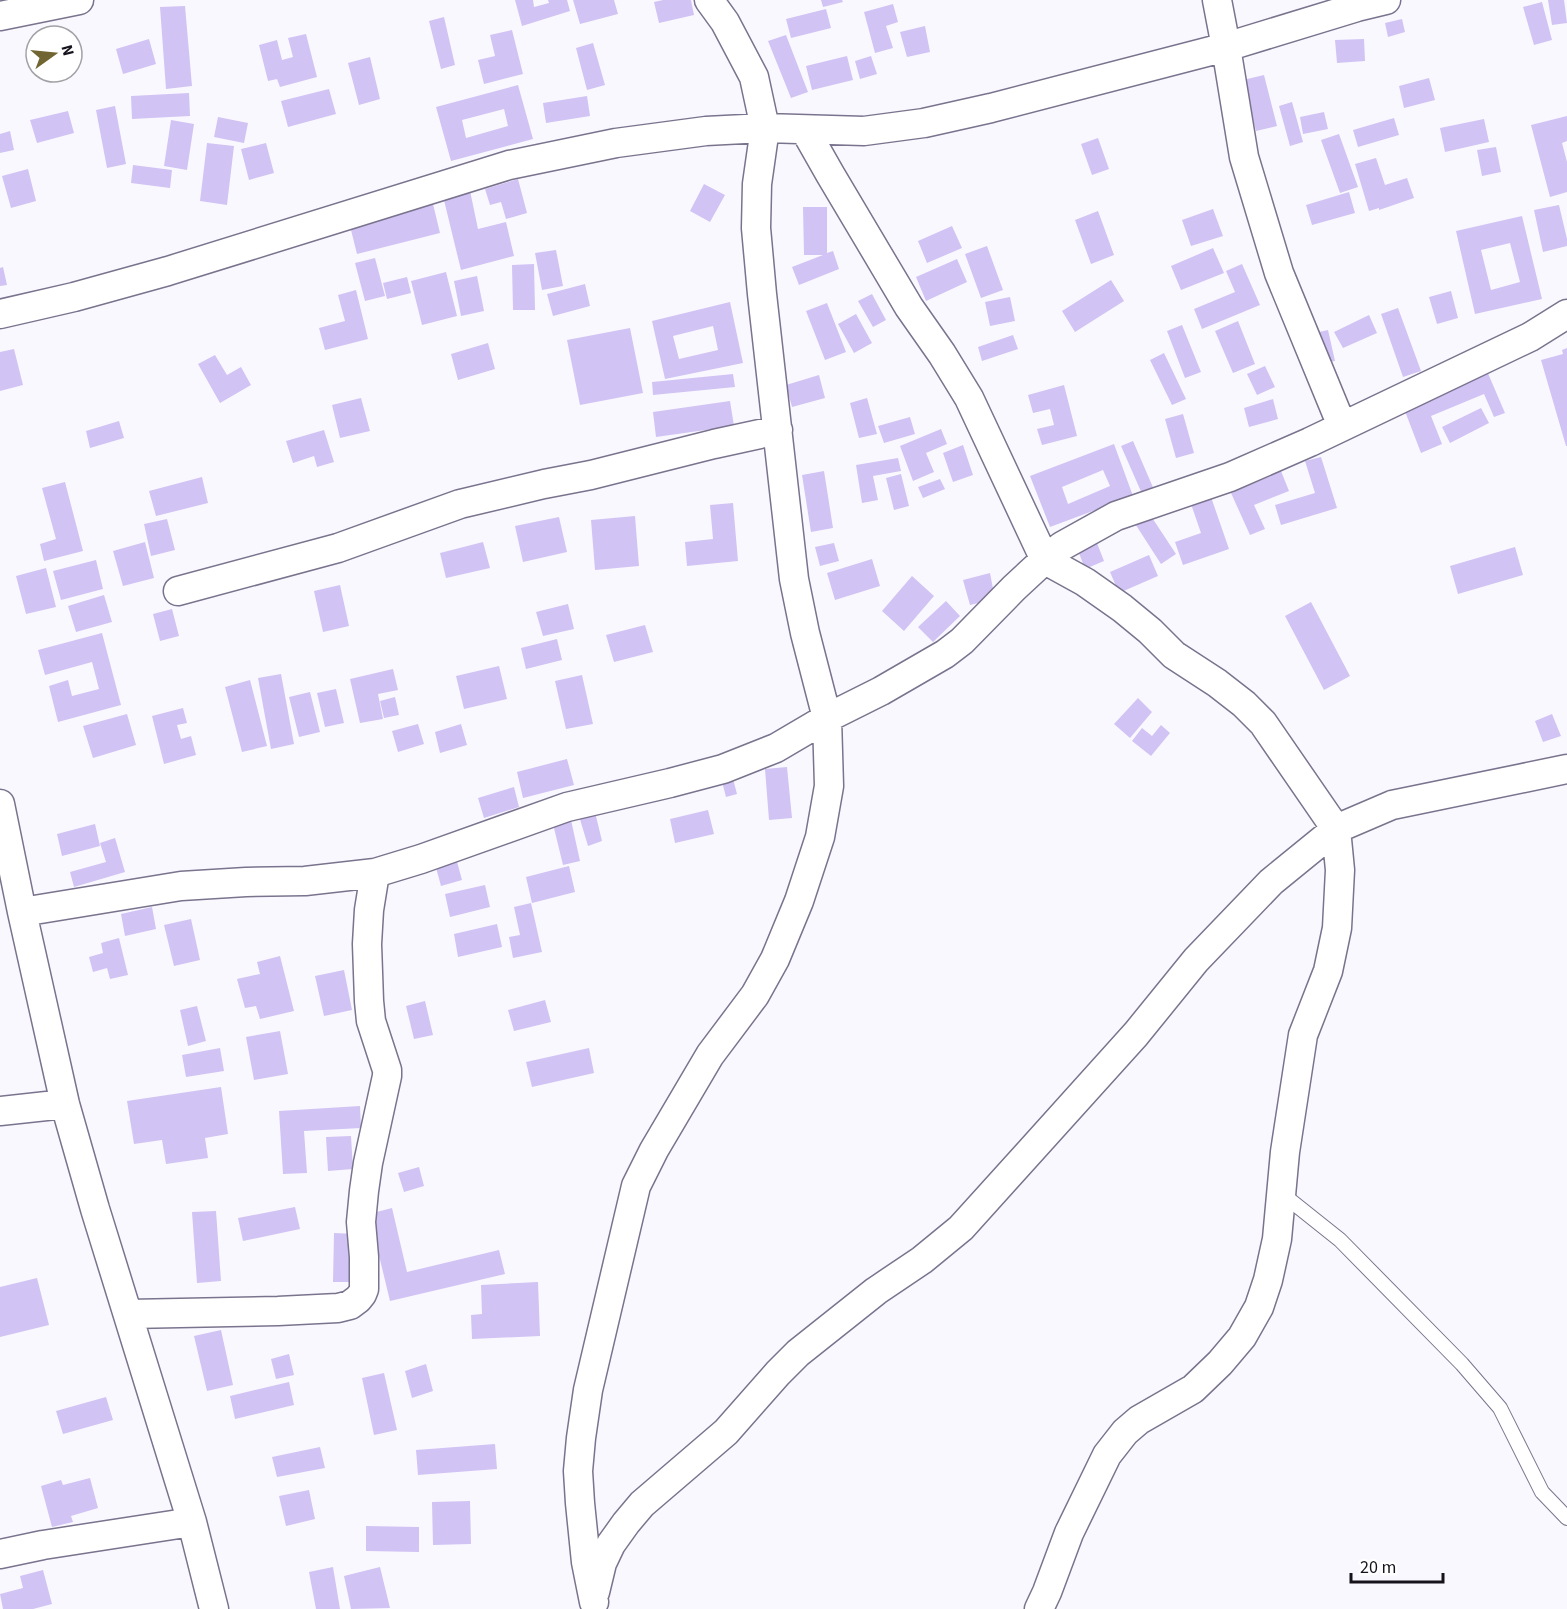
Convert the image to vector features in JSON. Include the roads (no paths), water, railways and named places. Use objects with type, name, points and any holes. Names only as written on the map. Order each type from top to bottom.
[{"type":"street","points":[[0,16],[79,0]]},
{"type":"street","points":[[593,1606],[580,1503],[578,1471],[581,1438],[588,1390],[636,1186],[654,1150],[710,1055],[755,995],[775,959],[800,901],[820,837],[829,786],[827,718],[794,579],[756,228],[757,184],[765,128],[754,77],[725,22],[709,0]]},
{"type":"street","points":[[1217,0],[1244,157],[1279,273],[1342,426]]},
{"type":"street","points":[[0,314],[74,297],[168,271],[509,165],[616,143],[706,131],[765,128],[864,131],[924,123],[1226,47],[1386,0]]},
{"type":"street","points":[[805,130],[909,307],[969,398],[1045,560],[1085,582],[1122,608],[1174,655],[1244,704],[1263,723],[1336,829],[1340,870],[1337,928],[1328,971],[1303,1035],[1292,1096],[1276,1239],[1260,1307],[1242,1336],[1220,1363],[1193,1389],[1139,1420],[1125,1432],[1107,1455],[1070,1533],[1039,1609]]},
{"type":"street","points":[[22,912],[181,886],[305,881],[375,873],[567,807],[723,769],[776,748],[945,654],[962,641],[1014,588],[1062,546],[1116,516],[1230,477],[1311,442],[1530,337],[1567,314]]},
{"type":"street","points":[[178,591],[338,548],[460,504],[778,430]]},
{"type":"street","points":[[593,1606],[602,1563],[611,1544],[642,1504],[726,1432],[798,1353],[876,1291],[922,1260],[962,1228],[1136,1034],[1196,960],[1271,882],[1336,829],[1392,805],[1567,769]]},
{"type":"street","points":[[0,804],[65,1104],[95,1209],[192,1522],[214,1609]]},
{"type":"street","points":[[129,1314],[338,1308],[350,1305],[362,1294],[364,1257],[361,1222],[364,1191],[387,1076],[371,1022],[369,1001],[367,944],[369,910],[375,873]]},
{"type":"street","points":[[0,1111],[65,1104]]},
{"type":"street","points":[[0,1554],[43,1545],[192,1522]]},
{"type":"lane","points":[[1281,1193],[1340,1240],[1462,1364],[1500,1408],[1542,1492],[1567,1518]]}]
